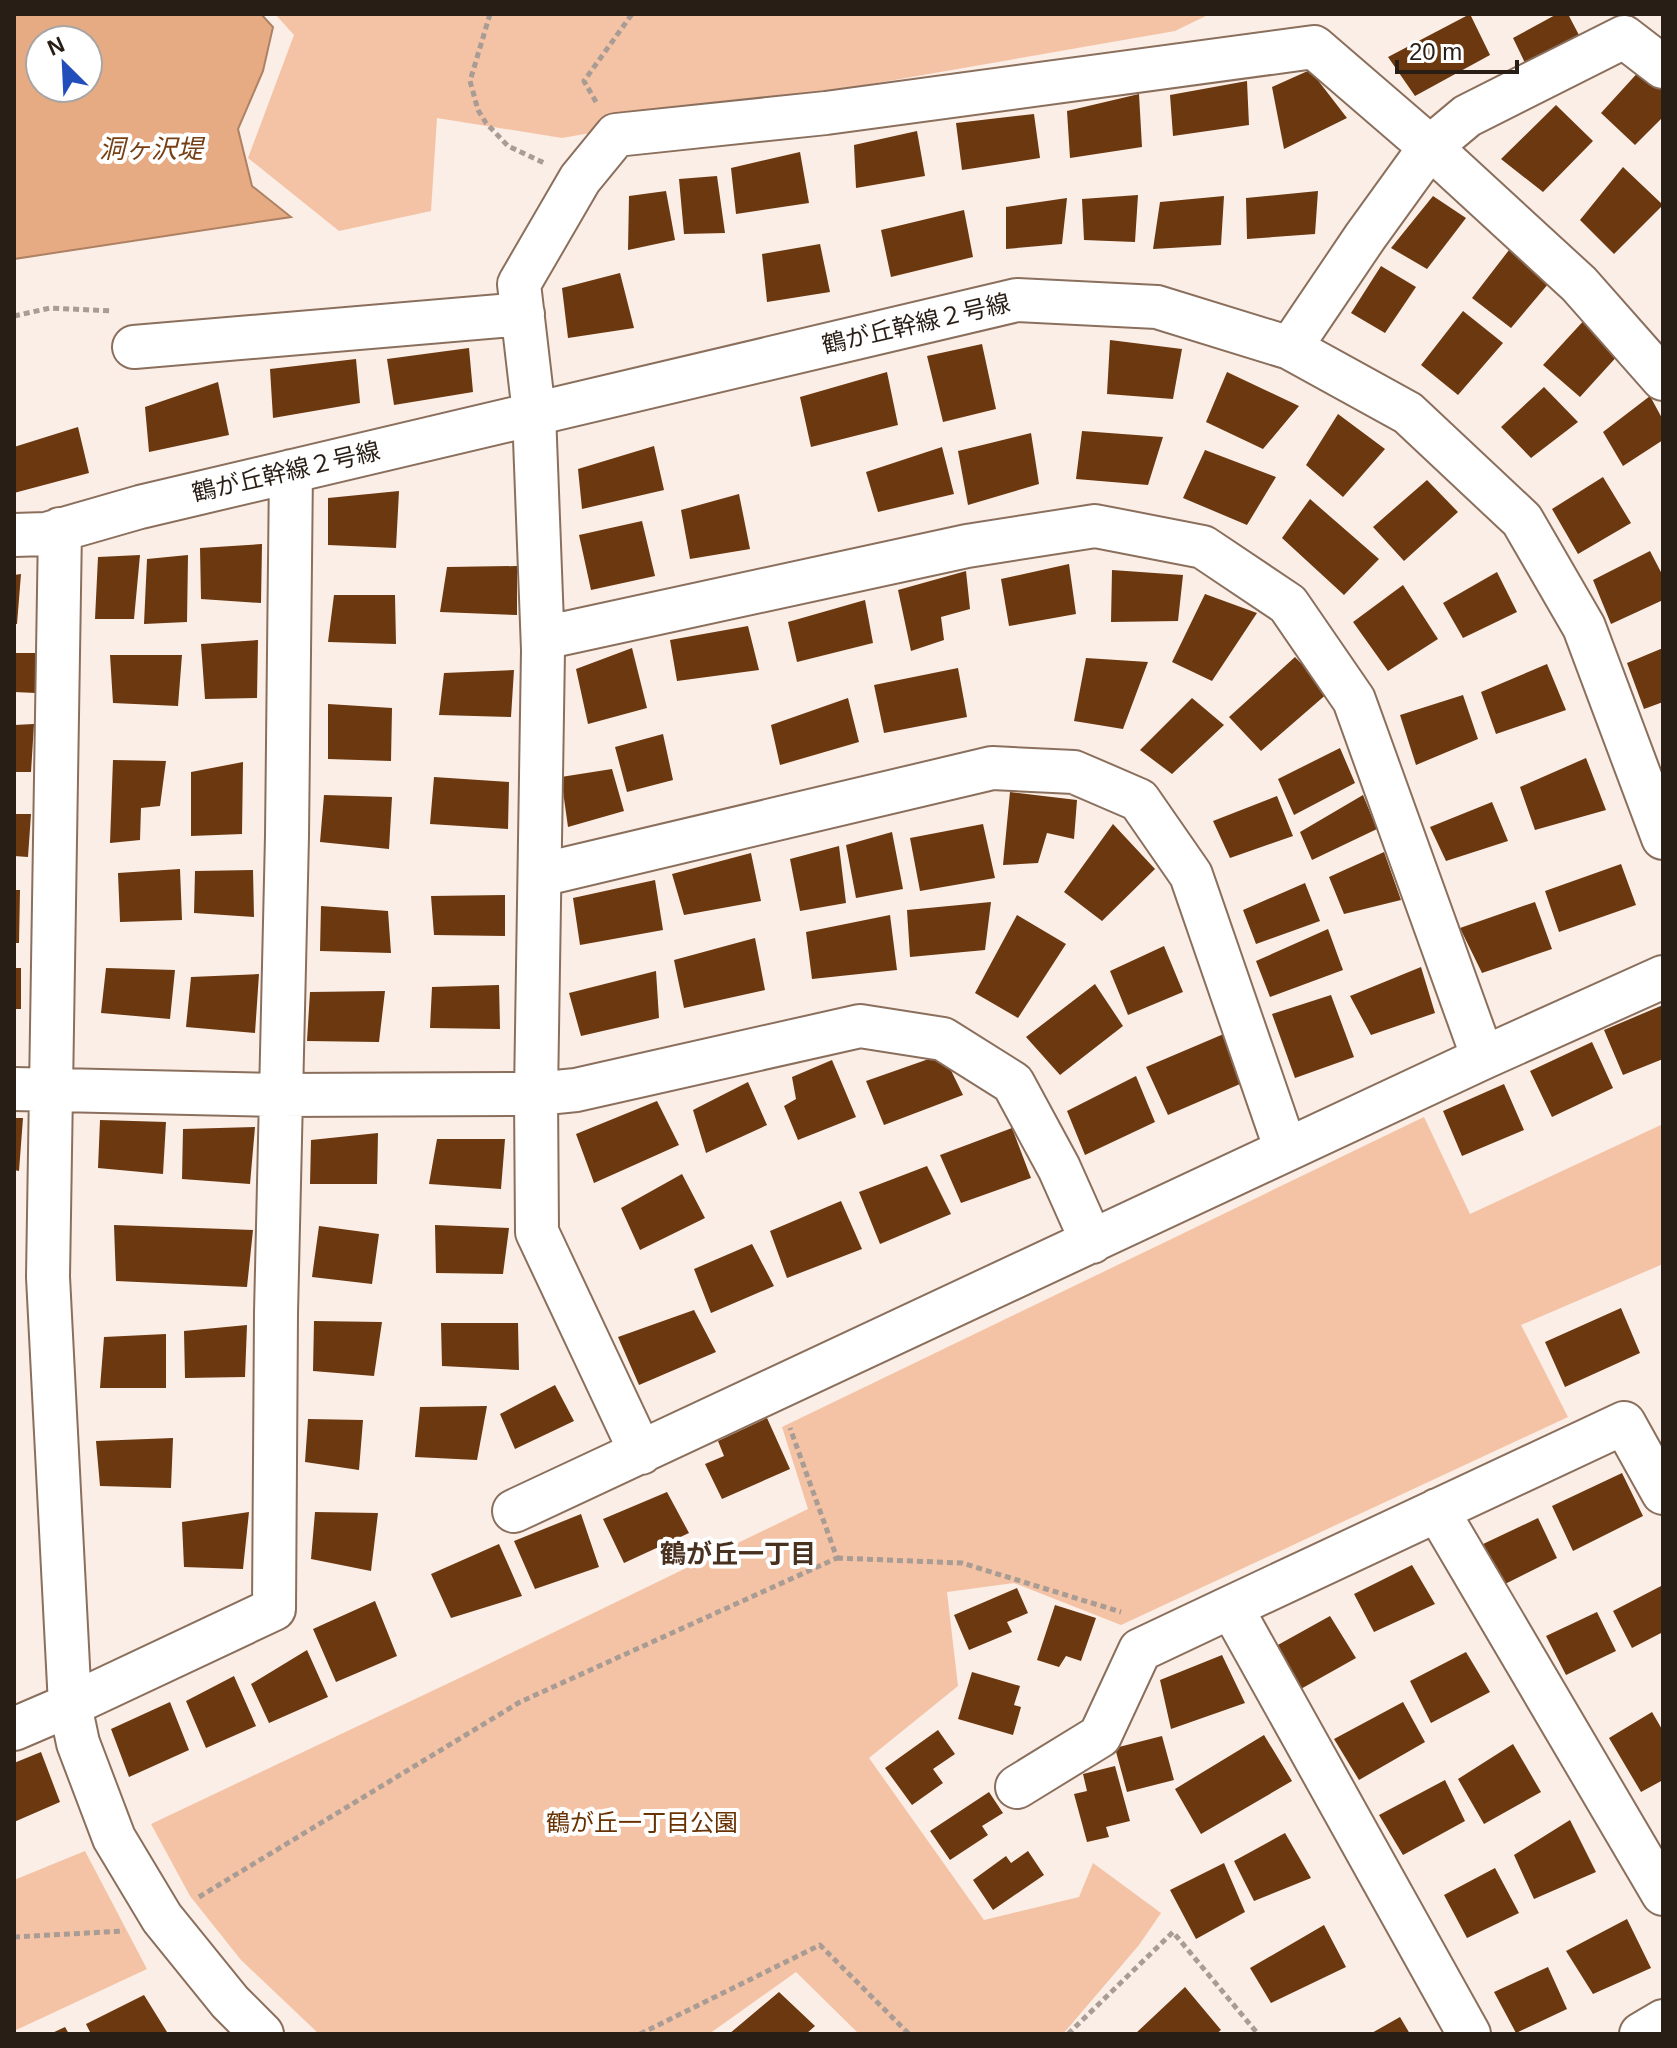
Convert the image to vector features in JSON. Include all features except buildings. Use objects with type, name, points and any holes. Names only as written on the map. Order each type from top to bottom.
[{"type":"street","points":[[1290,348],[1430,147],[1467,116],[1624,37],[1663,67]]},
{"type":"street","points":[[641,1453],[537,1232],[543,638],[534,413],[519,284],[580,179],[616,135],[826,113],[1314,47],[1430,147],[1579,284],[1663,379]]},
{"type":"street","name":"鶴が丘幹線２号線","points":[[14,535],[46,534],[140,507],[1017,300],[1157,307],[1290,348],[1408,413],[1522,520],[1584,627],[1663,838]]},
{"type":"street","points":[[134,347],[523,314]]},
{"type":"street","points":[[14,1729],[274,1609],[291,471]]},
{"type":"street","points":[[543,638],[967,546],[1095,526],[1203,547],[1288,604],[1354,700],[1483,1058]]},
{"type":"street","points":[[60,529],[32,1090],[48,1277],[70,1705],[78,1743],[114,1838],[162,1918],[230,2002],[262,2034]]},
{"type":"street","points":[[540,875],[992,768],[1074,772],[1139,800],[1191,875],[1286,1150]]},
{"type":"street","points":[[514,1511],[1483,1058],[1663,977]]},
{"type":"street","points":[[32,1090],[280,1095],[536,1094],[576,1090],[860,1026],[943,1039],[1013,1083],[1059,1168],[1092,1242]]},
{"type":"street","points":[[1017,1787],[1100,1736],[1140,1650],[1624,1423],[1663,1493]]},
{"type":"street","points":[[1437,1510],[1663,1894]]},
{"type":"street","points":[[1231,1607],[1469,2034]]},
{"type":"street","points":[[1641,2034],[1663,2021]]},
{"type":"path","points":[[490,14],[470,81],[478,110],[508,146],[580,179]]},
{"type":"path","points":[[616,135],[584,81],[632,14]]},
{"type":"path","points":[[14,316],[50,308],[114,311]]},
{"type":"path","points":[[776,1390],[837,1558]]},
{"type":"path","points":[[198,1898],[520,1702],[837,1558],[962,1563],[1121,1612]]},
{"type":"path","points":[[14,1937],[125,1931]]},
{"type":"path","points":[[1068,2034],[1173,1932],[1258,2034]]},
{"type":"path","points":[[640,2034],[820,1945],[909,2034]]},
{"type":"green space","points":[[275,14],[1210,14],[1175,31],[562,138],[437,118],[431,211],[339,231],[248,158],[294,35]]},
{"type":"green space","name":"鶴が丘一丁目公園","points":[[1424,1117],[1470,1214],[1663,1124],[1663,1264],[1521,1325],[1568,1417],[1121,1625],[1014,1583],[947,1592],[958,1686],[869,1758],[984,1920],[1079,1897],[1093,1863],[1161,1913],[1139,1945],[1063,2034],[859,2034],[796,1972],[709,2034],[319,2034],[241,1960],[190,1896],[151,1824],[808,1509],[782,1427]]},
{"type":"green space","points":[[85,1851],[147,1969],[14,2031],[14,1880]]},
{"type":"water","name":"洞ヶ沢堤","points":[[14,14],[261,14],[273,27],[263,71],[238,129],[252,186],[291,217],[14,259]]},
{"type":"district","name":"鶴が丘一丁目","points":[[738,1554]]}]
